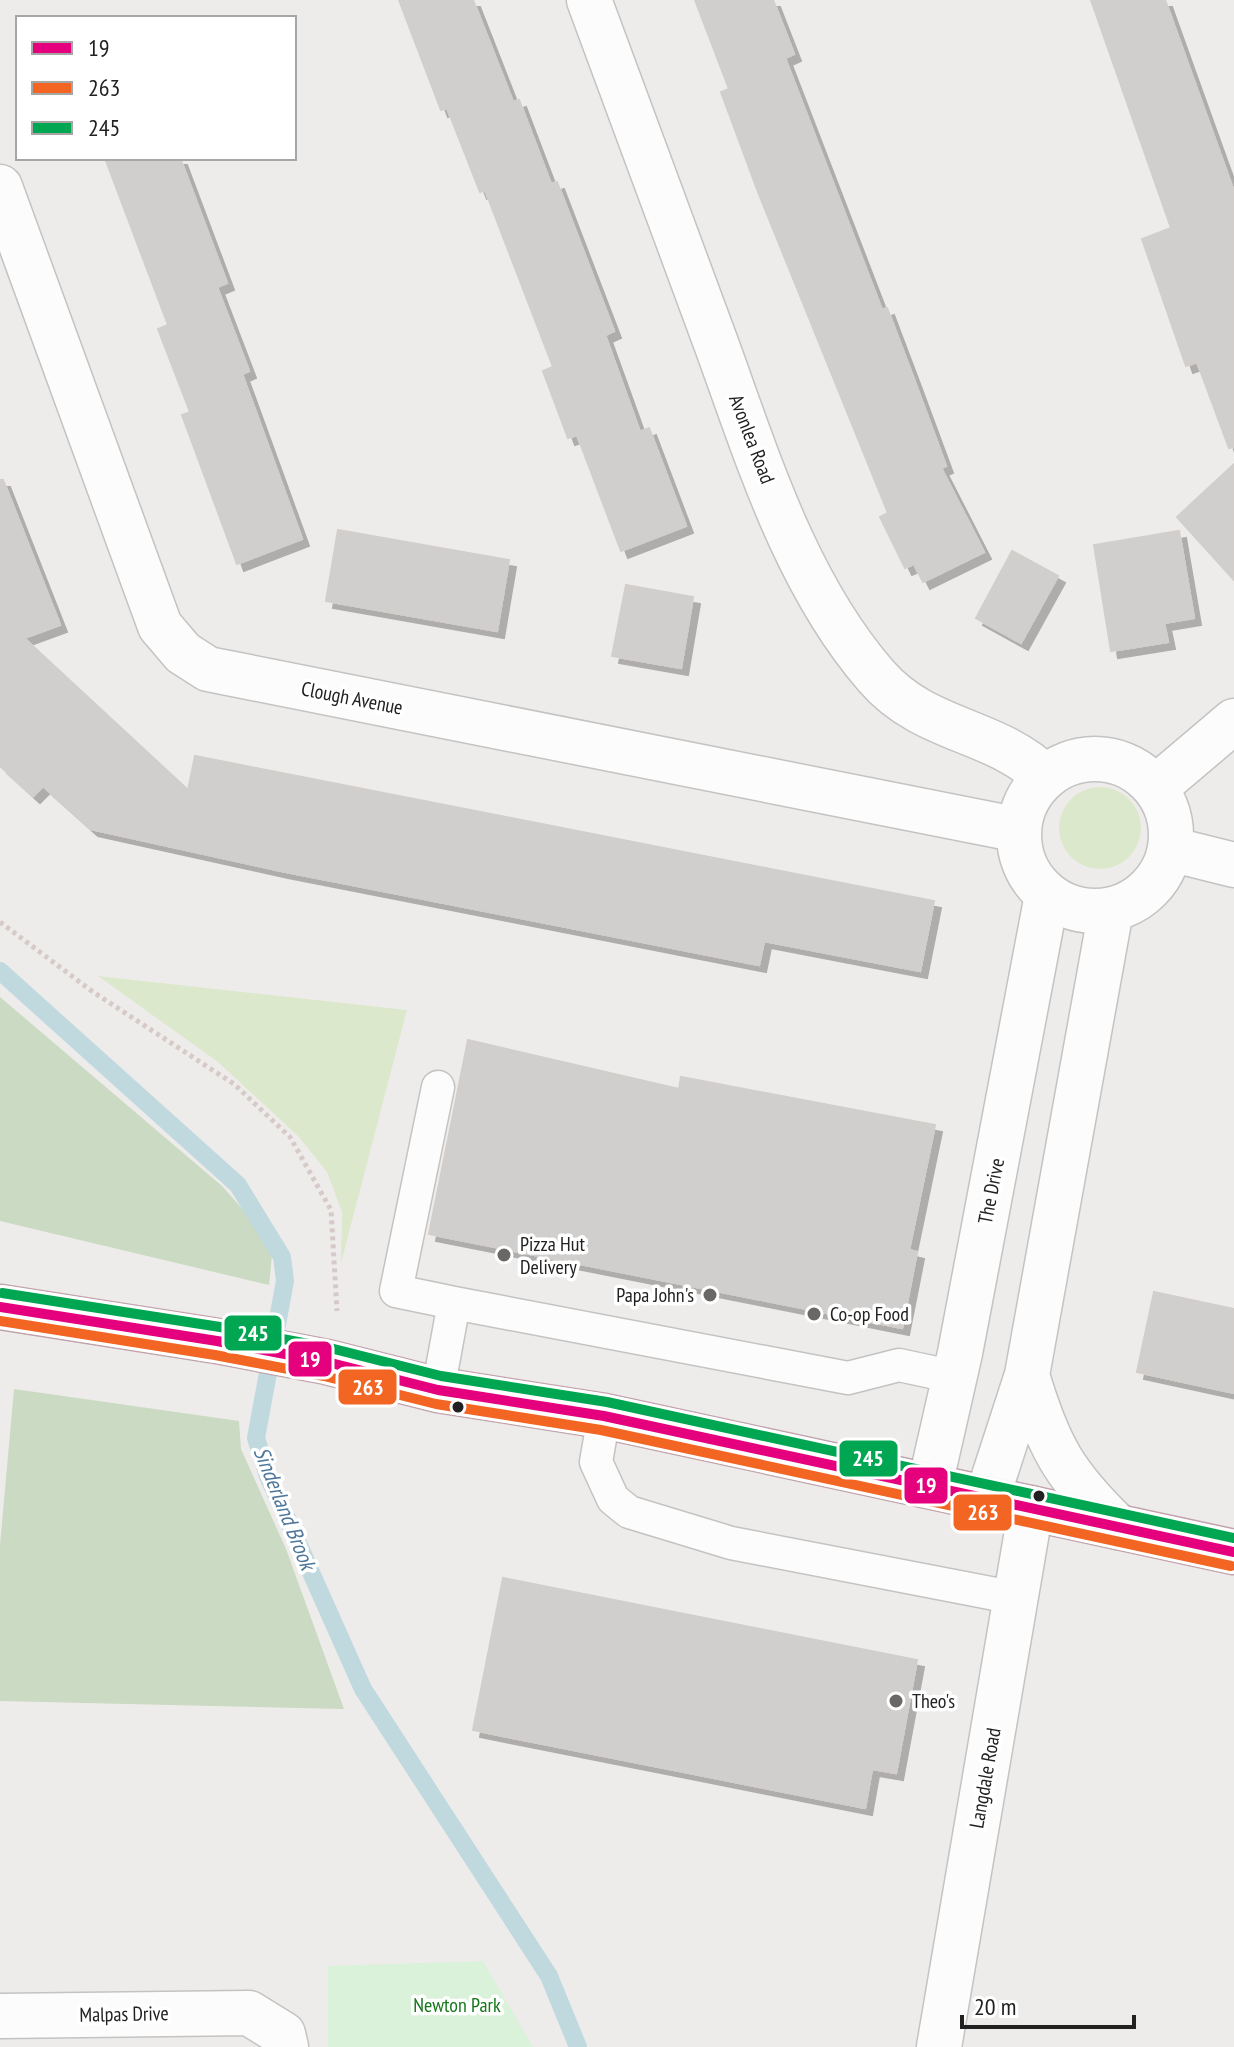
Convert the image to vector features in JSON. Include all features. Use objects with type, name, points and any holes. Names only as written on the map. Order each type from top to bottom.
[{"type":"highway","points":[[0,1307],[217,1341],[320,1361],[438,1390],[604,1416],[1234,1552]]},
{"type":"street","name":"Avonlea Road","points":[[589,0],[765,477],[800,555],[840,626],[877,677],[915,711],[1024,757],[1045,777]]},
{"type":"street","name":"Clough Avenue","points":[[0,187],[160,626],[183,653],[208,669],[1019,830]]},
{"type":"street","points":[[1155,788],[1234,721]]},
{"type":"street","points":[[1102,759],[1123,763],[1155,788],[1166,807],[1171,828],[1170,849],[1164,870],[1151,888],[1133,903],[1111,910],[1089,912],[1067,907],[1047,895],[1030,876],[1021,852],[1019,830],[1023,809],[1045,777],[1061,766],[1102,759]]},
{"type":"street","points":[[1170,849],[1234,865]]},
{"type":"street","name":"The Drive","points":[[930,1485],[955,1377],[1047,895]]},
{"type":"street","points":[[987,1498],[1027,1375],[1111,910]]},
{"type":"street","points":[[1027,1375],[1043,1429],[1067,1471],[1083,1494],[1118,1527]]},
{"type":"street","name":"Langdale Road","points":[[939,2047],[1031,1508]]},
{"type":"street","name":"Malpas Drive","points":[[0,2016],[249,2013],[283,2034],[286,2047]]},
{"type":"lane","points":[[438,1087],[396,1291],[848,1378],[899,1365],[955,1377]]},
{"type":"lane","points":[[438,1390],[454,1303]]},
{"type":"lane","points":[[604,1416],[596,1462],[613,1499],[629,1512],[731,1543],[1016,1598]]},
{"type":"path","points":[[0,922],[93,992],[234,1084],[290,1137],[331,1210],[339,1301],[320,1361]]},
{"type":"green space","points":[[1092,787],[1108,787],[1123,794],[1134,805],[1141,828],[1138,844],[1129,857],[1108,869],[1092,869],[1077,862],[1066,851],[1059,836],[1059,820],[1066,805],[1077,794]]},
{"type":"green space","points":[[98,976],[407,1010],[341,1263],[342,1212],[327,1172],[298,1136],[218,1062]]},
{"type":"green space","points":[[0,997],[222,1186],[245,1212],[272,1255],[269,1285],[0,1221]]},
{"type":"green space","points":[[14,1389],[239,1421],[241,1449],[286,1549],[344,1709],[0,1701],[0,1545]]},
{"type":"green space","name":"Newton Park","points":[[483,1961],[533,2047],[328,2047],[328,1966]]},
{"type":"building","points":[[399,0],[473,0],[513,102],[519,100],[551,184],[557,182],[614,331],[605,335],[640,432],[649,428],[686,526],[621,551],[577,435],[568,438],[543,371],[553,367],[485,190],[480,192],[447,108],[441,110]]},
{"type":"building","points":[[695,0],[773,0],[794,54],[785,58],[882,310],[887,308],[946,466],[941,468],[984,552],[923,582],[914,564],[905,568],[880,517],[888,513],[758,192],[721,92],[729,89]]},
{"type":"building","points":[[1091,0],[1165,0],[1234,192],[1234,447],[1229,448],[1197,362],[1186,366],[1142,239],[1171,228]]},
{"type":"building","points":[[106,160],[181,160],[227,283],[217,287],[249,371],[242,374],[302,539],[237,564],[182,415],[190,412],[158,329],[168,325]]},
{"type":"building","points":[[1234,464],[1234,580],[1177,517]]},
{"type":"building","points":[[0,480],[3,480],[60,625],[24,638],[188,790],[195,756],[934,901],[920,971],[764,941],[759,965],[281,871],[91,829],[43,786],[33,796],[0,766]]},
{"type":"building","points":[[338,530],[509,560],[497,631],[326,601]]},
{"type":"building","points":[[1179,531],[1194,618],[1164,623],[1168,642],[1111,651],[1094,545]]},
{"type":"building","points":[[1012,551],[1058,576],[1021,643],[976,618]]},
{"type":"building","points":[[626,585],[693,597],[681,668],[612,656]]},
{"type":"building","points":[[468,1040],[679,1089],[681,1077],[935,1125],[909,1250],[917,1252],[902,1328],[429,1234]]},
{"type":"building","points":[[1154,1292],[1234,1309],[1234,1393],[1137,1372]]},
{"type":"building","points":[[503,1578],[917,1660],[896,1773],[872,1769],[865,1808],[473,1730]]},
{"type":"waterway","name":"Sinderland Brook","points":[[0,971],[238,1185],[282,1257],[285,1281],[256,1438],[268,1476],[363,1689],[549,1976],[578,2047]]},
{"type":"transit line","name":"245","points":[[2,1293],[220,1327],[330,1348],[441,1376],[607,1402],[1234,1538]]},
{"type":"transit line","name":"19","points":[[0,1307],[217,1341],[327,1362],[438,1390],[604,1416],[1234,1552]]},
{"type":"transit line","name":"263","points":[[0,1321],[215,1355],[324,1376],[436,1404],[601,1430],[1231,1566]]},
{"type":"place","name":"Pizza Hut Delivery","points":[[504,1255]]},
{"type":"place","name":"Papa John's","points":[[710,1295]]},
{"type":"place","name":"Co-op Food","points":[[814,1314]]},
{"type":"place","name":"Theo's","points":[[896,1701]]}]
